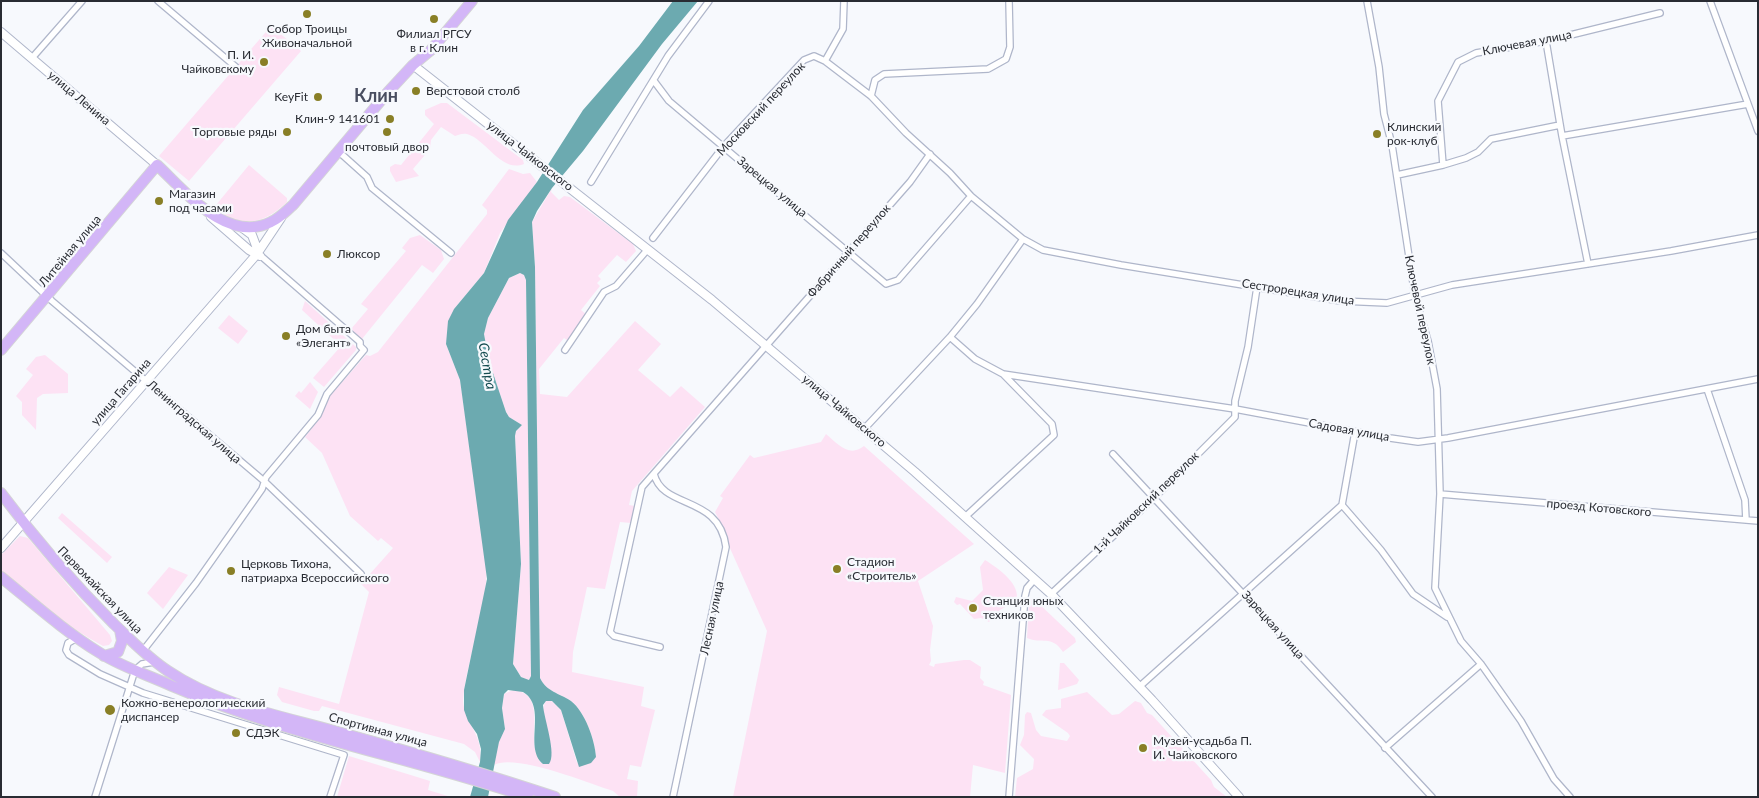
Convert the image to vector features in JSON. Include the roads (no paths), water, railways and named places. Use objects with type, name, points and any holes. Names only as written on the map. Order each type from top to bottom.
[{"type":"highway","name":"улица Гагарина","points":[[293,205],[413,65],[432,50],[472,1]]},
{"type":"highway","points":[[156,165],[197,203],[225,222],[236,225],[265,225],[278,218],[293,205]]},
{"type":"highway","name":"Литейная улица","points":[[1,350],[48,297],[156,165]]},
{"type":"highway","name":"Первомайская улица","points":[[1,493],[67,576],[142,652],[195,691]]},
{"type":"highway","points":[[1,577],[77,638],[104,656],[134,670],[195,691]]},
{"type":"highway","points":[[104,656],[118,652],[122,641],[120,630]]},
{"type":"highway","name":"Спортивная улица","points":[[195,691],[262,719],[441,765],[525,793],[555,797]]},
{"type":"street","points":[[32,58],[82,1]]},
{"type":"street","points":[[158,1],[236,67]]},
{"type":"street","points":[[591,182],[668,56],[709,1]]},
{"type":"street","points":[[844,1],[843,29],[826,61],[871,96],[930,154]]},
{"type":"street","points":[[871,96],[875,80],[884,74],[988,69],[1006,59],[1010,47],[1009,1]]},
{"type":"street","name":"Ключевой переулок","points":[[1367,1],[1379,67],[1384,114],[1392,145],[1415,296],[1428,341],[1437,389],[1440,494],[1435,588],[1461,641],[1481,664],[1521,721],[1554,780],[1570,797]]},
{"type":"street","points":[[1710,1],[1758,131]]},
{"type":"street","name":"Ключевая улица","points":[[1443,165],[1438,101],[1458,62],[1476,53],[1546,41],[1660,13]]},
{"type":"street","name":"улица Ленина","points":[[1,32],[156,165]]},
{"type":"street","points":[[1546,41],[1562,136],[1588,264]]},
{"type":"street","name":"Московский переулок","points":[[653,238],[724,146],[804,60],[814,56],[826,61]]},
{"type":"street","name":"улица Чайковского","points":[[413,65],[648,249],[865,428],[966,517],[1050,594],[1139,687],[1239,797]]},
{"type":"street","name":"Зарецкая улица","points":[[654,81],[669,101],[886,284],[894,283],[971,196]]},
{"type":"street","points":[[1562,136],[1748,104]]},
{"type":"street","points":[[1396,175],[1443,165],[1472,155],[1491,139],[1560,125]]},
{"type":"street","points":[[338,151],[367,178],[372,188],[451,253]]},
{"type":"street","name":"Сестрорецкая улица","points":[[930,154],[971,196],[1023,239],[1043,250],[1121,266],[1342,301],[1387,303],[1452,285],[1758,235]]},
{"type":"street","name":"Фабричный переулок","points":[[660,647],[614,636],[610,632],[642,487],[920,169],[930,154]]},
{"type":"street","points":[[142,652],[196,583],[262,489],[264,481],[318,415],[327,394],[364,350],[360,346],[360,342],[259,254],[222,228],[197,203]]},
{"type":"street","name":"улица Гагарина","points":[[1,548],[259,254],[293,205]]},
{"type":"street","points":[[236,225],[252,235],[259,254]]},
{"type":"street","points":[[865,428],[950,337],[977,304],[1023,239]]},
{"type":"street","points":[[564,350],[604,292],[616,286],[648,249]]},
{"type":"street","name":"Ленинградская улица","points":[[1,253],[48,297],[264,481],[361,574]]},
{"type":"street","points":[[1235,409],[1257,287]]},
{"type":"street","name":"Садовая улица","points":[[950,337],[975,359],[1004,374],[1235,409],[1418,442],[1758,379]]},
{"type":"street","points":[[966,517],[1054,435],[1052,424],[1004,374]]},
{"type":"street","points":[[1707,389],[1745,500],[1746,520]]},
{"type":"street","name":"1-й Чайковский переулок","points":[[1050,594],[1153,498],[1235,417],[1235,409]]},
{"type":"street","points":[[1139,687],[1342,505],[1355,432]]},
{"type":"street","name":"Зарецкая улица","points":[[1113,454],[1432,797]]},
{"type":"street","name":"Лесная улица","points":[[654,474],[662,489],[714,516],[724,536],[726,547],[674,797]]},
{"type":"street","name":"проезд Котовского","points":[[1440,494],[1758,521]]},
{"type":"street","points":[[1342,505],[1381,550],[1413,594],[1449,618]]},
{"type":"street","points":[[1009,797],[1025,596],[1027,588],[1034,580]]},
{"type":"street","points":[[77,638],[68,643],[66,650],[69,655],[128,687],[344,755],[330,797]]},
{"type":"street","points":[[94,797],[134,670],[142,664],[155,662]]},
{"type":"street","points":[[1385,748],[1481,664]]},
{"type":"water","name":"Сестра","points":[[673,1],[698,1],[662,44],[583,151],[552,188],[532,222],[535,267],[540,678],[546,686],[571,701],[581,712],[594,743],[596,757],[591,763],[579,767],[561,710],[552,701],[546,701],[543,705],[552,753],[549,764],[543,764],[537,757],[535,748],[534,707],[530,699],[523,692],[508,690],[504,694],[502,708],[505,729],[499,742],[488,797],[470,797],[480,762],[481,749],[477,734],[468,721],[464,710],[464,690],[487,579],[460,380],[446,344],[448,321],[454,309],[484,273],[508,220],[537,182],[583,110],[639,46]],"holes":[[[520,273],[524,275],[526,280],[531,676],[529,680],[521,677],[513,664],[521,564],[515,436],[516,431],[522,425],[509,417],[506,412],[489,361],[484,334],[488,318],[509,278]]]},
{"type":"place","name":"Собор Троицы Живоначальной","points":[[307,14]]},
{"type":"place","name":"Филиал РГСУ в г. Клин","points":[[434,19]]},
{"type":"place","name":"П. И. Чайковскому","points":[[264,62]]},
{"type":"place","name":"Верстовой столб","points":[[416,91]]},
{"type":"place","name":"KeyFit","points":[[318,97]]},
{"type":"place","name":"Клин-9 141601","points":[[390,119]]},
{"type":"place","name":"Tорговые ряды","points":[[287,132]]},
{"type":"place","name":"почтовый двор","points":[[387,132]]},
{"type":"place","name":"Клинский рок-клуб","points":[[1377,134]]},
{"type":"place","name":"Магазин под часами","points":[[159,201]]},
{"type":"place","name":"Люксор","points":[[327,254]]},
{"type":"place","name":"Дом быта «Элегант»","points":[[286,336]]},
{"type":"place","name":"Стадион «Строитель»","points":[[837,569]]},
{"type":"place","name":"Церковь Тихона, патриарха Всероссийского","points":[[231,571]]},
{"type":"place","name":"Станция юных техников","points":[[973,608]]},
{"type":"place","name":"Кожно-венерологический диспансер","points":[[110,710]]},
{"type":"place","name":"СДЭК","points":[[236,733]]},
{"type":"place","name":"Музей-усадьба П. И. Чайковского","points":[[1143,748]]},
{"type":"district","name":"Клин","points":[[376,96]]}]
